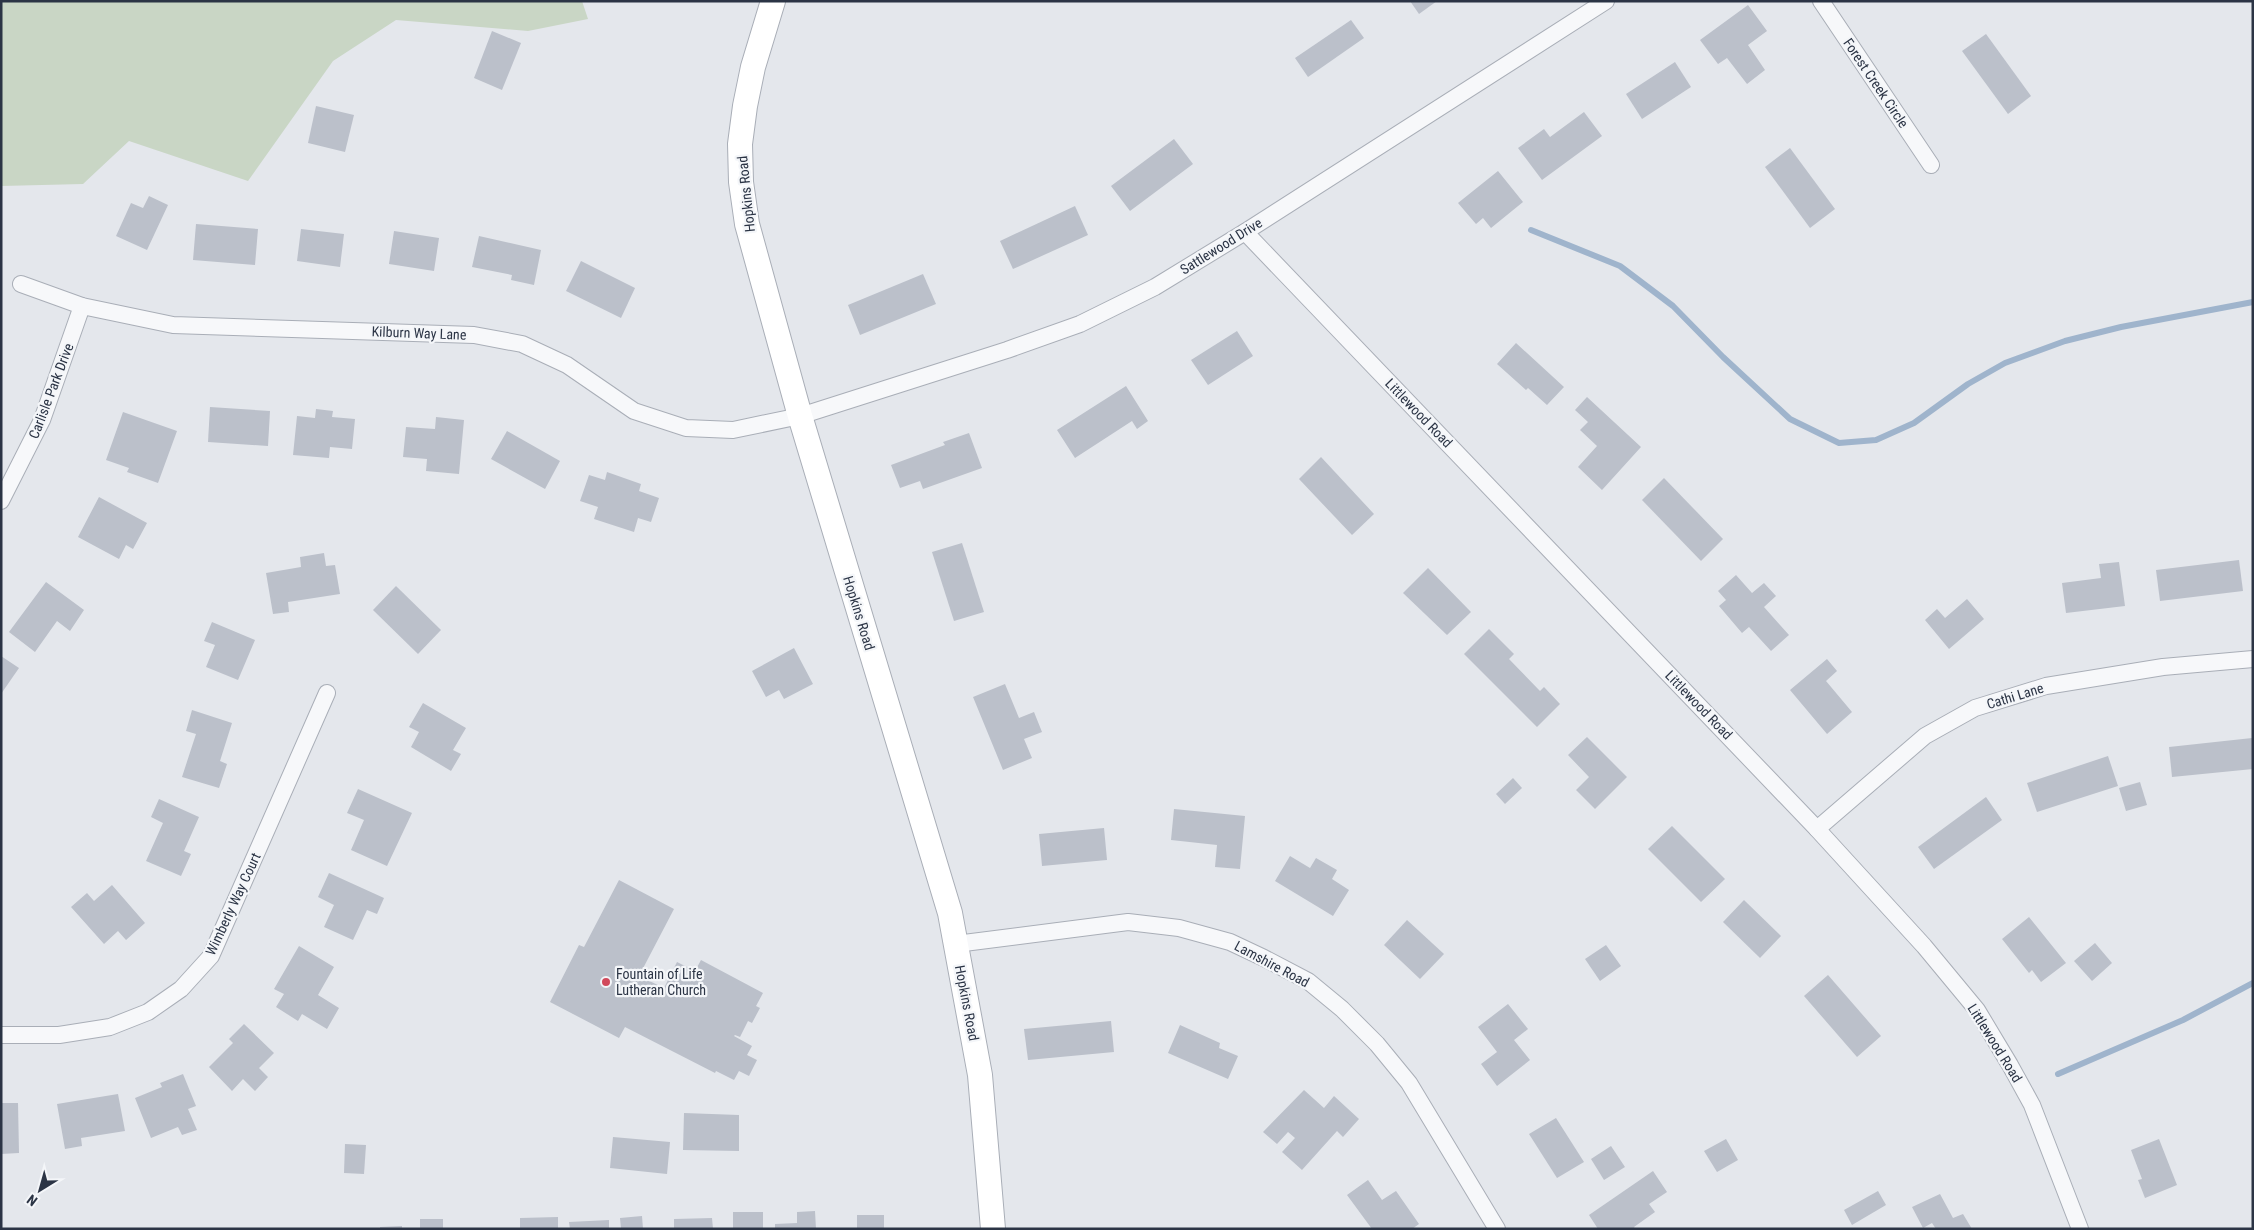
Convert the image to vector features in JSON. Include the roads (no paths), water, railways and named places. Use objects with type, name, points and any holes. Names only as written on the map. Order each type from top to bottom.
[{"type":"main road","name":"Hopkins Road","points":[[773,1],[753,67],[744,106],[740,144],[741,182],[747,224],[800,416],[950,914],[980,1075],[993,1229]]},
{"type":"street","name":"Sattlewood Drive","points":[[800,416],[1007,350],[1080,324],[1155,287],[1245,232],[1606,1]]},
{"type":"street","name":"Forest Creek Circle","points":[[1821,1],[1931,165]]},
{"type":"street","name":"Littlewood Road","points":[[1245,232],[1817,829],[1924,946],[1977,1010],[2032,1105],[2080,1229]]},
{"type":"street","name":"Kilburn Way Lane","points":[[21,284],[82,306],[173,325],[474,335],[522,344],[567,365],[634,411],[686,428],[733,430],[800,416]]},
{"type":"street","name":"Carlisle Park Drive","points":[[1,501],[42,420],[82,306]]},
{"type":"street","name":"Cathi Lane","points":[[1817,829],[1925,736],[1975,708],[2046,686],[2164,666],[2253,659]]},
{"type":"street","name":"Wimberly Way Court","points":[[1,1035],[59,1034],[110,1028],[148,1012],[181,989],[211,956],[327,693]]},
{"type":"street","name":"Lamshire Road","points":[[956,944],[1128,922],[1179,928],[1230,942],[1308,981],[1342,1009],[1377,1044],[1409,1083],[1497,1229]]},
{"type":"waterway","points":[[1531,230],[1620,266],[1673,306],[1723,357],[1790,419],[1839,443],[1876,440],[1914,423],[1968,384],[2005,363],[2065,341],[2121,327],[2253,302]]},
{"type":"waterway","points":[[2058,1074],[2183,1020],[2253,983]]},
{"type":"place","name":"Fountain of Life Lutheran Church","points":[[606,982]]}]
